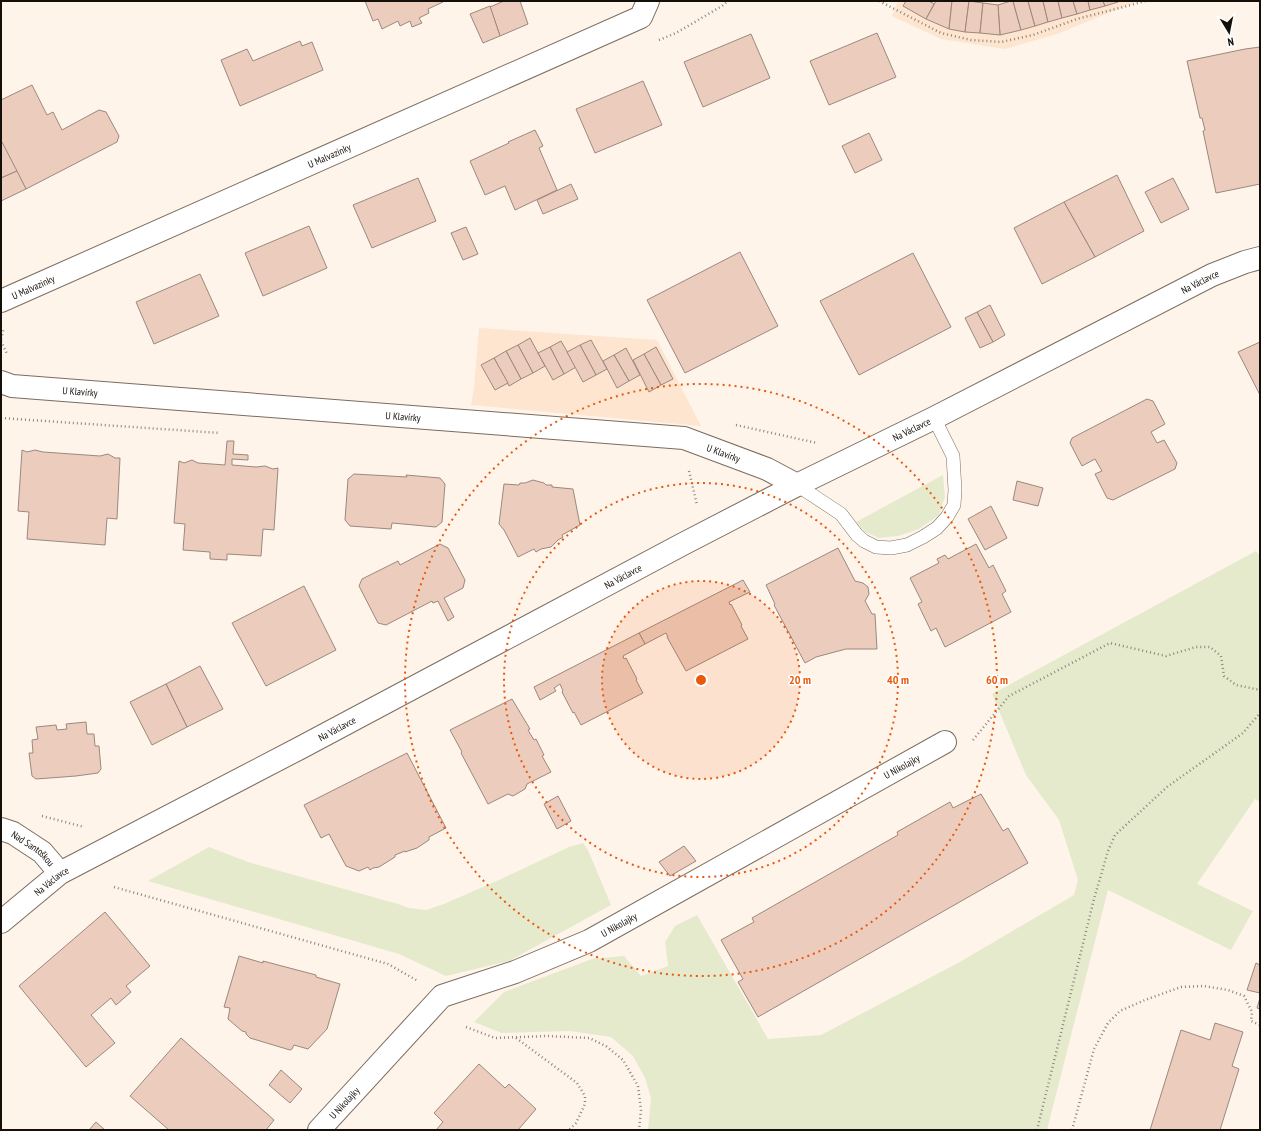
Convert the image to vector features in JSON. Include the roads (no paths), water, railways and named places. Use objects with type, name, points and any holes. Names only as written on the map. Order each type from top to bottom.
[{"type":"street","name":"U Malvazinky","points":[[1,301],[641,18],[648,1]]},
{"type":"street","name":"Na Václavce","points":[[1,922],[60,873],[300,748],[683,544],[934,418],[1212,275],[1245,262],[1260,258]]},
{"type":"street","name":"U Klavírky","points":[[1,382],[12,386],[684,438],[767,469],[797,486]]},
{"type":"street","name":"U Nikolajky","points":[[318,1130],[442,996],[515,972],[589,941],[945,742]]},
{"type":"street","name":"Nad Santoškou","points":[[1,829],[14,833],[42,852],[60,873]]},
{"type":"lane","points":[[797,486],[841,514],[857,535],[864,541],[876,547],[892,548],[907,545],[918,540],[937,528],[947,517],[954,505],[956,490],[953,456],[934,418]]}]
